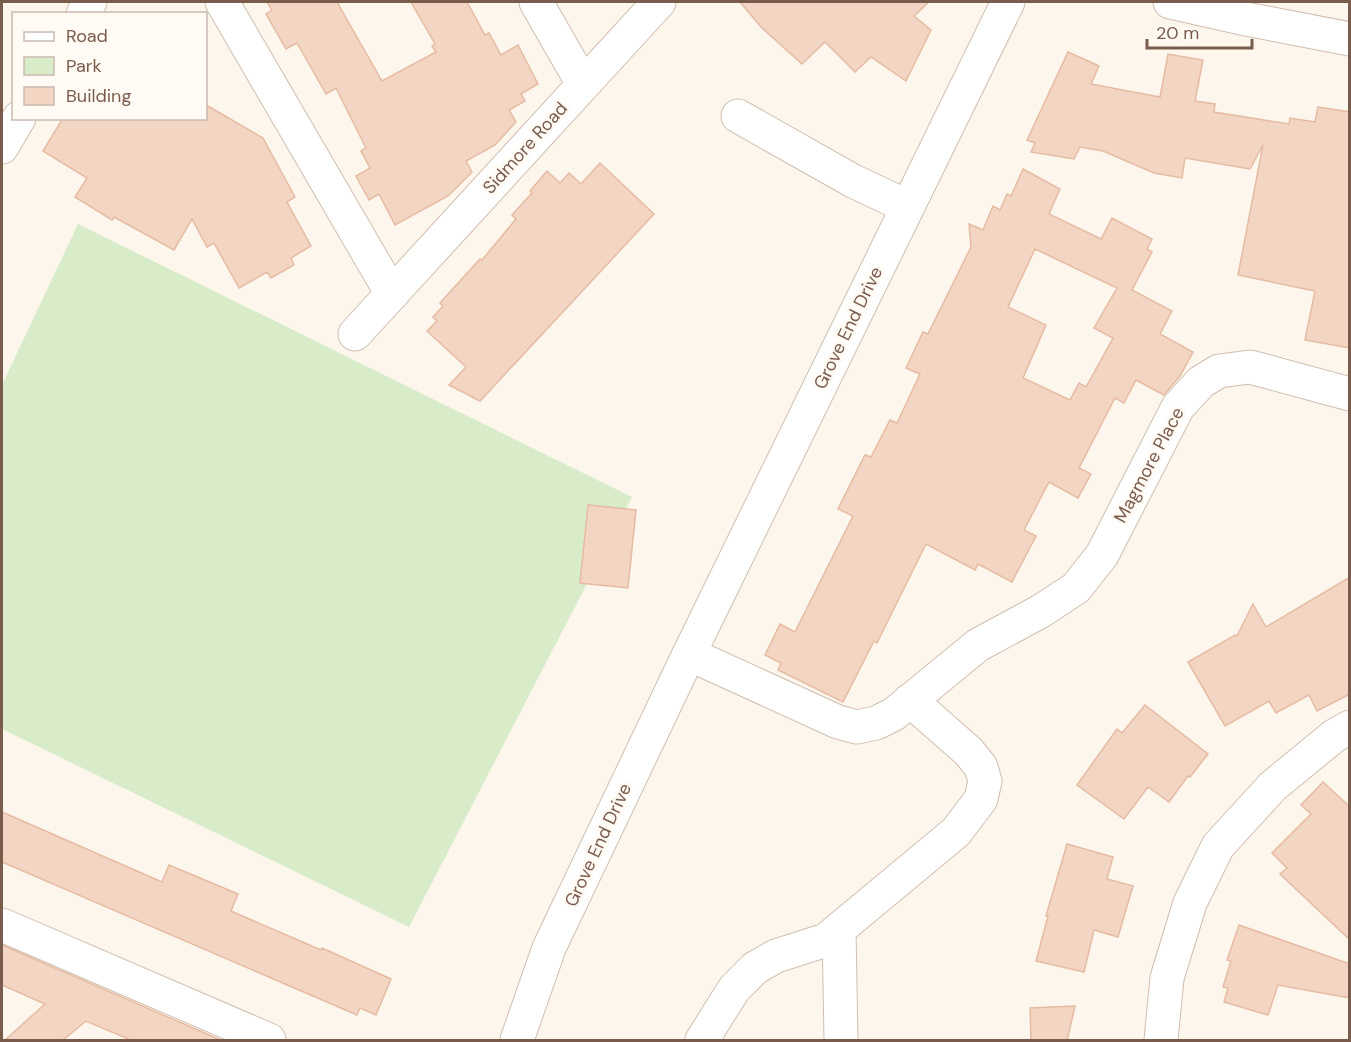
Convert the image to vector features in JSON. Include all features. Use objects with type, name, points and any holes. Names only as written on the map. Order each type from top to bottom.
[{"type":"street","points":[[222,2],[392,294]]},
{"type":"street","points":[[536,2],[583,84]]},
{"type":"street","name":"Sidmore Road","points":[[355,334],[659,2]]},
{"type":"street","name":"Grove End Drive","points":[[517,1041],[549,948],[906,206],[1008,2]]},
{"type":"street","points":[[1170,2],[1350,39]]},
{"type":"street","points":[[738,116],[853,181],[906,206]]},
{"type":"street","points":[[2,147],[18,120]]},
{"type":"street","name":"Magmore Place","points":[[910,700],[978,645],[1041,611],[1076,588],[1102,555],[1178,407],[1201,382],[1219,371],[1250,367],[1350,394]]},
{"type":"street","points":[[689,654],[838,722],[857,727],[876,723],[894,714],[910,700],[969,752],[981,767],[985,781],[981,799],[956,832],[826,940],[776,956],[755,968],[734,989],[702,1041]]},
{"type":"street","points":[[1161,1041],[1167,978],[1190,903],[1218,846],[1273,786],[1334,736],[1350,727]]},
{"type":"street","points":[[2,925],[269,1041]]},
{"type":"street","points":[[839,930],[841,1041]]},
{"type":"green space","points":[[78,224],[632,497],[409,927],[2,729],[2,385]]},
{"type":"building","points":[[267,2],[337,2],[382,81],[436,52],[432,46],[435,44],[411,2],[467,2],[485,35],[489,33],[501,55],[518,45],[538,84],[521,94],[525,101],[509,110],[516,122],[495,145],[466,161],[472,172],[448,196],[395,225],[379,194],[369,200],[356,176],[370,168],[361,151],[366,148],[336,88],[326,94],[297,43],[286,49],[266,14],[272,10]]},
{"type":"building","points":[[740,2],[929,2],[914,16],[931,30],[906,81],[871,57],[855,72],[825,42],[802,64],[761,27]]},
{"type":"building","points":[[1068,52],[1099,66],[1091,84],[1160,97],[1168,54],[1203,60],[1195,101],[1215,104],[1214,112],[1289,124],[1290,118],[1315,122],[1318,107],[1350,112],[1350,348],[1305,340],[1315,291],[1238,275],[1263,145],[1250,169],[1185,158],[1182,178],[1154,173],[1103,151],[1080,147],[1074,159],[1031,152],[1035,143],[1027,140]]},
{"type":"building","points":[[207,106],[263,138],[295,197],[287,202],[311,246],[291,258],[294,265],[271,278],[267,272],[239,288],[214,243],[207,247],[192,219],[174,250],[114,217],[112,220],[75,197],[87,178],[43,151],[62,120],[207,120]]},
{"type":"building","points":[[600,163],[654,214],[480,401],[449,385],[466,367],[427,331],[437,321],[433,317],[443,306],[440,303],[480,259],[482,260],[516,219],[512,215],[532,193],[530,191],[547,171],[560,183],[569,173],[581,184]]},
{"type":"building","points":[[1023,169],[1060,189],[1049,214],[1101,239],[1112,218],[1152,239],[1147,249],[1152,252],[1132,290],[1172,311],[1160,334],[1193,352],[1180,376],[1164,395],[1136,380],[1124,403],[1115,398],[1079,468],[1091,474],[1078,498],[1049,482],[1024,530],[1036,536],[1012,582],[978,564],[975,570],[926,544],[877,643],[874,641],[843,702],[778,670],[781,663],[765,655],[780,624],[795,632],[853,516],[838,509],[865,455],[871,457],[890,420],[897,423],[920,374],[906,368],[923,332],[928,334],[971,247],[969,224],[983,230],[993,206],[1000,210],[1007,194],[1011,196]],"holes":[[[1035,249],[1117,288],[1094,328],[1113,338],[1086,387],[1079,383],[1070,400],[1023,378],[1046,325],[1008,307]]]},
{"type":"building","points":[[588,505],[636,510],[628,588],[580,583]]},
{"type":"building","points":[[1350,577],[1350,694],[1317,711],[1309,695],[1276,713],[1269,701],[1225,726],[1188,662],[1235,635],[1237,636],[1253,604],[1266,627]]},
{"type":"building","points":[[1145,705],[1208,754],[1169,802],[1148,787],[1124,819],[1077,785],[1117,729],[1122,733]]},
{"type":"building","points":[[1323,782],[1350,807],[1350,940],[1280,874],[1287,868],[1272,853],[1311,814],[1301,805]]},
{"type":"building","points":[[2,812],[162,882],[169,865],[238,894],[231,911],[391,979],[376,1015],[360,1008],[357,1015],[2,862]]},
{"type":"building","points":[[1067,844],[1113,857],[1107,879],[1133,886],[1118,937],[1094,930],[1084,972],[1036,961],[1048,916],[1046,916]]},
{"type":"building","points":[[1239,925],[1350,964],[1350,998],[1278,985],[1268,1015],[1224,1002],[1228,988],[1223,987],[1231,961],[1227,960]]},
{"type":"building","points":[[2,945],[223,1041],[133,1041],[86,1021],[62,1041],[4,1041],[45,1004],[2,985]]},
{"type":"building","points":[[1075,1006],[1067,1041],[1031,1041],[1030,1008]]}]
